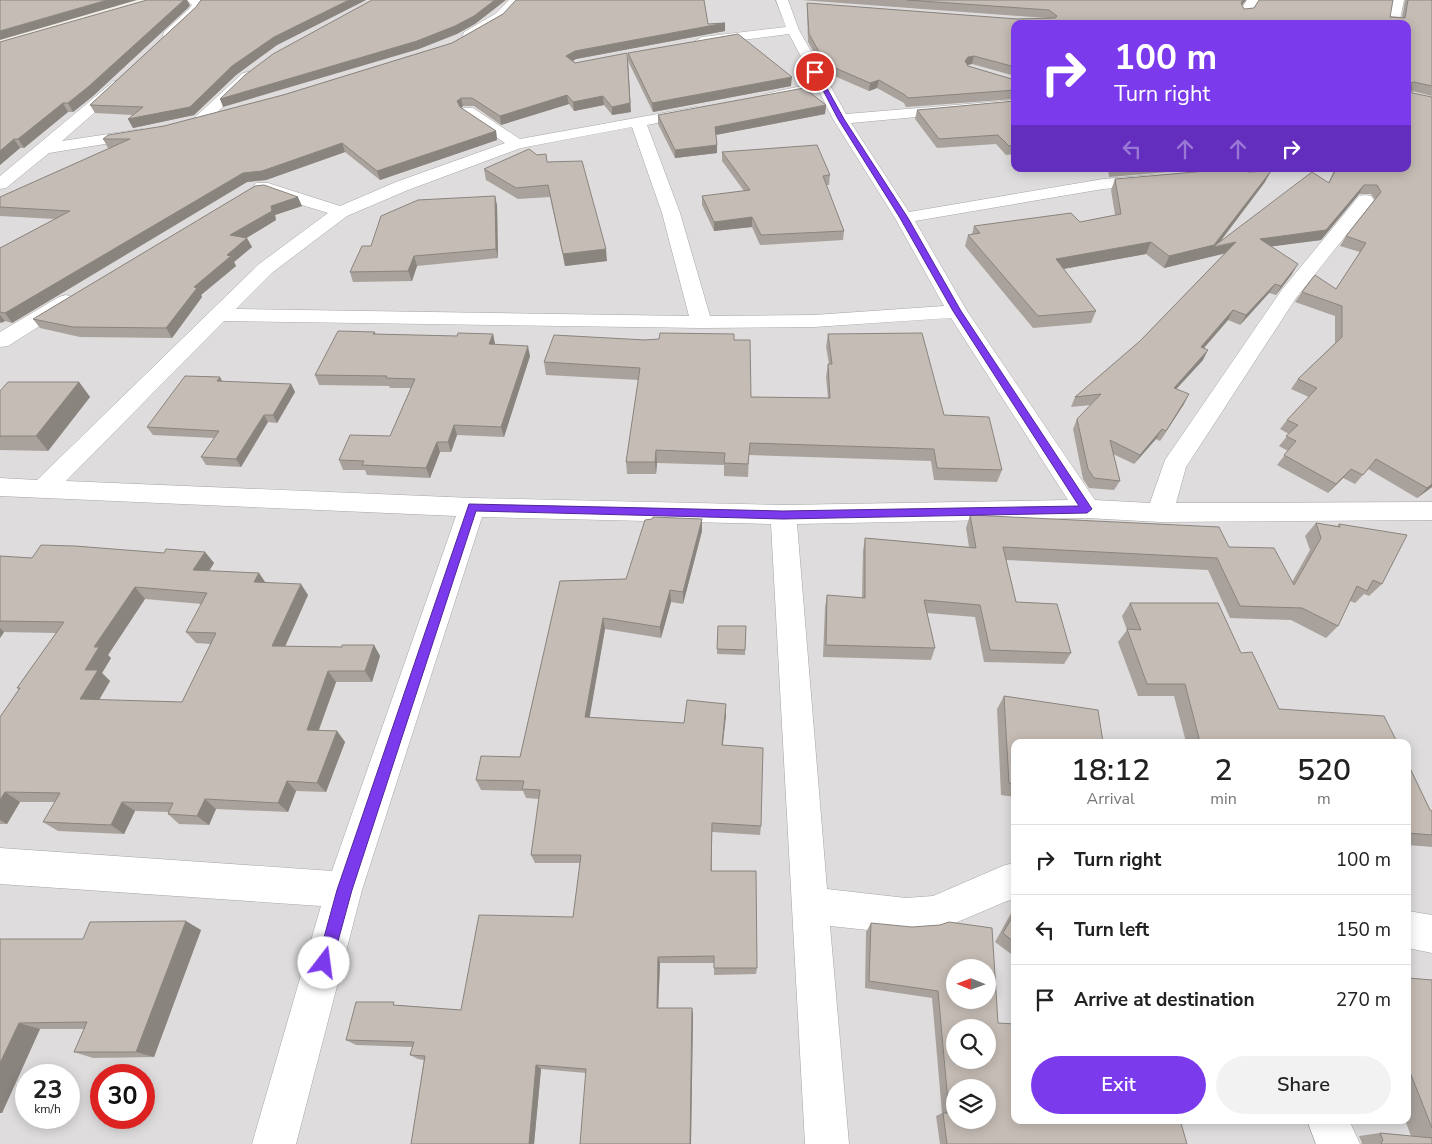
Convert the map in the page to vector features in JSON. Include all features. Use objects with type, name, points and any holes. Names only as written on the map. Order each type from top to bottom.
[{"type":"street","points":[[161,43],[194,11],[198,4],[193,0]]},
{"type":"street","points":[[455,42],[499,17],[516,0]]},
{"type":"street","points":[[1245,12],[1253,0]]},
{"type":"street","points":[[1394,20],[1398,0]]},
{"type":"street","points":[[785,3],[793,30],[841,119],[904,218],[957,311],[1087,509]]},
{"type":"street","points":[[686,44],[725,37],[793,30]]},
{"type":"street","points":[[198,122],[230,90],[260,66]]},
{"type":"street","points":[[0,184],[44,149],[128,75]]},
{"type":"street","points":[[754,100],[822,86]]},
{"type":"street","points":[[841,119],[1011,104]]},
{"type":"street","points":[[43,489],[266,268],[341,212],[411,183],[517,144],[715,107]]},
{"type":"street","points":[[468,111],[517,144]]},
{"type":"street","points":[[181,126],[227,114]]},
{"type":"street","points":[[638,122],[670,213],[701,322]]},
{"type":"street","points":[[44,149],[156,131]]},
{"type":"street","points":[[904,218],[1103,184],[1169,178]]},
{"type":"street","points":[[245,193],[254,188],[269,188],[341,212]]},
{"type":"street","points":[[1160,513],[1174,466],[1288,295],[1365,200]]},
{"type":"street","points":[[0,341],[80,293]]},
{"type":"street","points":[[219,315],[701,322],[814,321],[957,311]]},
{"type":"street","points":[[0,487],[472,507],[783,515],[1087,509],[1160,513],[1432,511]]},
{"type":"street","points":[[274,1144],[344,890],[472,507]]},
{"type":"street","points":[[783,515],[827,1144]]},
{"type":"street","points":[[0,866],[344,890]]},
{"type":"street","points":[[810,906],[906,916],[934,914],[1011,882]]},
{"type":"street","points":[[1411,930],[1432,934]]},
{"type":"street","points":[[1330,1124],[1338,1144]]},
{"type":"shaded area","points":[[170,0],[1432,0],[1432,1144],[0,1144],[0,52]]},
{"type":"building","points":[[0,0],[107,0],[0,31]]},
{"type":"building","points":[[147,0],[184,0],[88,87],[68,103],[63,103],[0,151],[0,42]]},
{"type":"building","points":[[201,0],[349,0],[274,37],[232,66],[190,107],[128,119],[143,107],[90,105],[196,7]]},
{"type":"building","points":[[372,0],[495,0],[474,16],[455,26],[417,41],[220,99],[245,75],[273,54]]},
{"type":"building","points":[[516,0],[704,0],[708,24],[725,23],[575,51],[566,56],[575,63],[627,53],[630,103],[612,107],[603,96],[573,102],[567,95],[500,116],[472,98],[461,98],[457,101],[460,107],[496,131],[377,171],[342,143],[262,171],[243,173],[5,313],[0,312],[0,248],[70,211],[0,207],[0,197],[130,139],[103,139],[108,135],[164,126],[283,95],[452,43],[503,14]]},
{"type":"building","points":[[907,0],[1243,0],[1241,3],[1244,9],[1254,8],[1259,0],[1393,0],[1390,17],[1405,18],[1408,0],[1432,0],[1432,86],[1411,83],[1411,20],[1011,20],[1011,66],[974,56],[968,57],[965,61],[968,66],[1011,79],[1011,90],[908,98],[879,80],[870,83],[826,64],[809,34],[807,3],[1017,19],[1055,18],[1057,16],[1049,10]]},
{"type":"building","points":[[738,34],[792,77],[652,103],[628,53]]},
{"type":"building","points":[[1411,83],[1412,93],[1432,97],[1432,484],[1427,488],[1376,459],[1363,475],[1351,469],[1336,484],[1284,455],[1296,441],[1286,436],[1298,425],[1287,420],[1317,388],[1298,379],[1342,337],[1342,306],[1302,292],[1315,275],[1336,289],[1366,243],[1346,236],[1381,192],[1377,185],[1364,185],[1326,230],[1260,239],[1298,264],[1281,286],[1275,284],[1246,315],[1233,310],[1201,347],[1208,350],[1174,388],[1189,394],[1166,431],[1162,429],[1140,455],[1110,440],[1120,481],[1094,478],[1088,469],[1077,419],[1101,394],[1075,397],[1140,341],[1236,242],[1213,247],[1312,172],[1329,183],[1334,172],[1411,172]]},
{"type":"building","points":[[804,88],[826,105],[715,127],[717,145],[675,150],[658,115]]},
{"type":"building","points":[[1011,101],[1011,146],[1009,146],[998,135],[939,139],[917,110]]},
{"type":"building","points":[[817,145],[830,175],[823,176],[844,231],[761,235],[752,217],[714,222],[702,196],[750,190],[722,152]]},
{"type":"building","points":[[529,149],[537,155],[546,154],[547,162],[582,161],[606,249],[563,254],[548,185],[516,188],[484,169]]},
{"type":"building","points":[[1195,172],[1270,172],[1214,245],[1169,256],[1151,242],[1056,259],[1096,311],[1038,316],[968,235],[980,233],[974,226],[1071,213],[1080,222],[1121,214],[1115,179]]},
{"type":"building","points":[[264,185],[298,197],[271,206],[272,211],[230,235],[247,238],[227,255],[231,256],[194,287],[197,288],[166,328],[73,327],[33,319],[255,186]]},
{"type":"building","points":[[495,196],[496,249],[414,256],[408,271],[350,272],[362,246],[371,246],[381,216],[418,200]]},
{"type":"building","points":[[338,331],[375,332],[373,334],[457,336],[458,333],[493,334],[489,344],[528,346],[501,427],[454,425],[448,442],[437,442],[426,468],[362,465],[364,461],[339,460],[350,435],[390,436],[415,379],[386,378],[387,376],[315,375]]},
{"type":"building","points":[[660,333],[734,334],[734,340],[750,340],[751,397],[830,398],[828,364],[832,364],[828,334],[922,333],[944,415],[989,417],[1002,470],[937,468],[934,449],[750,443],[748,464],[724,463],[725,453],[656,450],[655,462],[626,462],[640,368],[544,362],[554,335],[645,340],[659,339]]},
{"type":"building","points":[[185,376],[220,377],[217,381],[291,384],[273,415],[264,415],[236,459],[201,457],[219,431],[147,427]]},
{"type":"building","points":[[8,382],[79,382],[36,436],[0,436],[0,391]]},
{"type":"building","points":[[970,515],[1219,527],[1229,547],[1274,548],[1294,585],[1321,538],[1316,523],[1340,527],[1339,524],[1407,535],[1382,584],[1373,580],[1367,591],[1357,586],[1338,626],[1302,608],[1240,606],[1217,558],[1003,547],[1016,602],[1057,604],[1071,653],[990,650],[980,605],[924,600],[935,648],[826,645],[827,595],[865,598],[865,538],[976,548]]},
{"type":"building","points":[[653,517],[702,519],[683,592],[670,590],[660,627],[603,618],[585,717],[684,723],[687,700],[726,704],[722,745],[763,748],[761,826],[712,823],[711,871],[756,871],[757,968],[714,968],[714,956],[658,957],[657,1008],[692,1008],[690,1144],[580,1144],[586,1069],[536,1065],[529,1144],[411,1144],[425,1056],[410,1055],[414,1042],[346,1040],[356,1002],[394,1002],[393,1005],[461,1010],[479,915],[573,917],[581,855],[531,855],[540,790],[522,789],[524,781],[476,780],[481,756],[520,757],[560,581],[626,579],[645,520],[652,519]]},
{"type":"building","points":[[41,545],[164,553],[166,549],[205,552],[193,570],[259,573],[254,582],[301,584],[272,646],[342,647],[342,645],[374,645],[365,671],[328,671],[307,730],[337,731],[317,783],[287,781],[278,803],[205,799],[197,816],[168,814],[173,803],[122,802],[111,825],[43,822],[60,793],[5,792],[0,800],[0,717],[20,688],[17,688],[64,622],[0,621],[0,556],[32,558]],"holes":[[[135,587],[207,593],[186,632],[216,633],[182,702],[80,699],[98,670],[85,670],[99,647],[94,647]]]},
{"type":"building","points":[[1130,603],[1218,603],[1241,653],[1252,652],[1279,709],[1384,716],[1396,739],[1199,739],[1185,684],[1147,684],[1127,629],[1141,630]]},
{"type":"building","points":[[718,626],[746,626],[745,650],[717,649]]},
{"type":"building","points":[[1004,696],[1098,710],[1103,739],[1011,739],[1011,784],[1009,783]]},
{"type":"building","points":[[1411,770],[1432,811],[1432,835],[1411,833]]},
{"type":"building","points":[[1011,919],[1011,940],[1003,933]]},
{"type":"building","points":[[186,921],[136,1052],[74,1052],[87,1022],[19,1023],[0,1063],[0,939],[83,939],[90,922]]},
{"type":"building","points":[[949,922],[992,928],[994,959],[946,959],[946,1009],[996,1009],[996,991],[998,1023],[1011,1024],[1011,1124],[1181,1124],[1187,1144],[947,1144],[943,1113],[946,1113],[946,1129],[996,1129],[996,1079],[946,1080],[938,991],[869,981],[871,923],[912,927],[940,925]]},
{"type":"building","points":[[1411,978],[1432,980],[1432,1128],[1411,1075]]},
{"type":"building","points":[[1380,1133],[1432,1138],[1432,1144],[1382,1144],[1383,1140]]},
{"type":"route","points":[[324,963],[344,890],[472,507],[783,515],[1087,509],[957,311],[904,218],[841,119],[815,72]]}]
